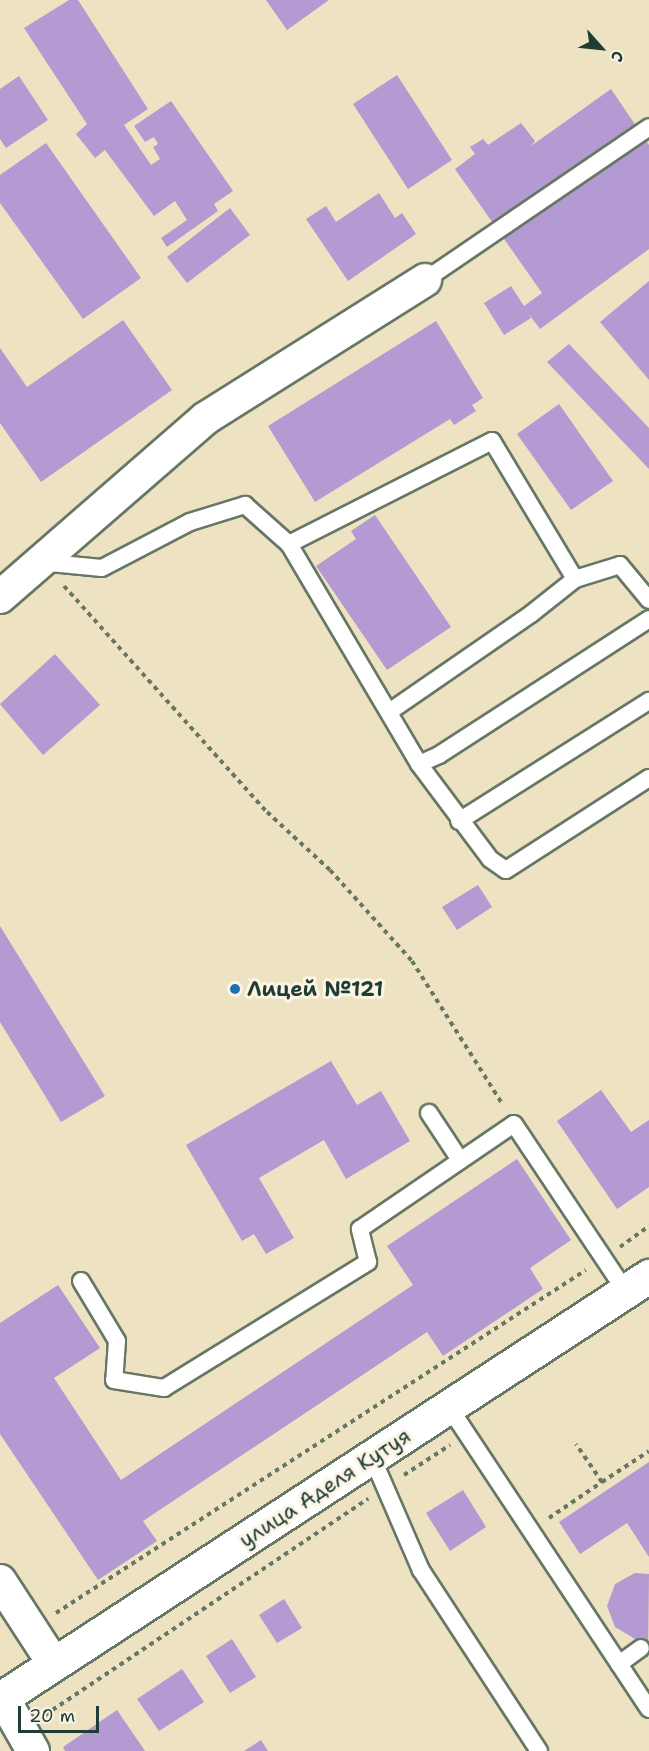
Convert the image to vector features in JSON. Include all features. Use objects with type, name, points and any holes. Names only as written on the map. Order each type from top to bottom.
[{"type":"main road","name":"улица Аделя Кутуя","points":[[1,1698],[638,1284]]},
{"type":"street","points":[[4,584],[37,561],[206,418],[425,280]]},
{"type":"street","points":[[0,1581],[54,1664]]},
{"type":"street","points":[[1,1698],[29,1744]]},
{"type":"lane","points":[[425,280],[649,128]]},
{"type":"lane","points":[[289,544],[492,441],[575,579]]},
{"type":"lane","points":[[37,561],[102,568],[190,522],[244,505],[289,544],[419,764],[490,859],[506,870],[649,778]]},
{"type":"lane","points":[[389,712],[531,614],[575,579],[620,565],[649,600]]},
{"type":"lane","points":[[419,764],[439,756],[649,619]]},
{"type":"lane","points":[[459,820],[649,702]]},
{"type":"lane","points":[[429,1113],[460,1160]]},
{"type":"lane","points":[[81,1281],[117,1341],[114,1380],[164,1388],[368,1262],[360,1229],[514,1124],[604,1259],[638,1284]]},
{"type":"lane","points":[[448,1407],[619,1664],[646,1698]]},
{"type":"lane","points":[[372,1457],[422,1570],[539,1751]]},
{"type":"lane","points":[[619,1664],[641,1648]]},
{"type":"path","points":[[37,561],[81,602],[135,668],[182,714],[267,812],[330,870],[412,961],[514,1124]]},
{"type":"path","points":[[32,1629],[604,1259],[649,1226]]},
{"type":"path","points":[[29,1744],[35,1724],[71,1695],[467,1434]]},
{"type":"path","points":[[576,1443],[602,1482]]},
{"type":"path","points":[[530,1530],[649,1450]]},
{"type":"building","points":[[69,0],[78,0],[148,109],[124,125],[151,165],[160,159],[153,147],[158,144],[154,137],[145,142],[134,126],[171,101],[233,191],[214,204],[218,211],[167,247],[161,238],[187,220],[175,201],[154,216],[105,150],[95,158],[76,134],[87,124],[24,28]]},
{"type":"building","points":[[266,0],[329,0],[287,30]]},
{"type":"building","points":[[397,75],[452,160],[408,189],[353,104]]},
{"type":"building","points":[[19,76],[48,120],[6,148],[0,139],[0,89]]},
{"type":"building","points":[[611,89],[649,145],[649,249],[540,329],[528,313],[531,318],[504,335],[484,303],[511,286],[524,306],[542,293],[455,169],[475,154],[470,147],[483,139],[488,145],[521,123],[535,141],[531,146]]},
{"type":"building","points":[[46,143],[141,278],[83,319],[0,203],[0,175]]},
{"type":"building","points":[[379,193],[395,218],[402,213],[416,234],[348,281],[306,219],[326,206],[336,222]]},
{"type":"building","points":[[230,208],[250,235],[187,283],[167,257]]},
{"type":"building","points":[[649,281],[649,380],[600,322]]},
{"type":"building","points":[[123,320],[172,390],[41,482],[0,423],[0,348],[27,387]]},
{"type":"building","points":[[436,321],[483,398],[472,405],[476,411],[454,425],[450,419],[315,502],[268,426]]},
{"type":"building","points":[[569,344],[649,428],[649,469],[547,362]]},
{"type":"building","points":[[559,404],[613,481],[571,510],[517,434]]},
{"type":"building","points":[[375,515],[451,627],[387,670],[316,566],[356,539],[351,531]]},
{"type":"building","points":[[55,654],[100,705],[43,755],[0,704]]},
{"type":"building","points":[[478,885],[492,907],[457,930],[442,907]]},
{"type":"building","points":[[0,926],[105,1096],[61,1122],[0,1022]]},
{"type":"building","points":[[331,1061],[357,1105],[381,1091],[410,1141],[346,1179],[324,1140],[259,1178],[294,1238],[266,1254],[254,1234],[242,1241],[186,1145]]},
{"type":"building","points":[[601,1090],[631,1132],[649,1120],[649,1187],[617,1209],[557,1121]]},
{"type":"building","points":[[517,1159],[571,1240],[530,1268],[543,1289],[443,1356],[427,1332],[143,1521],[157,1541],[98,1580],[0,1434],[0,1323],[58,1285],[100,1348],[54,1378],[121,1480],[413,1285],[387,1246]]},
{"type":"building","points":[[649,1462],[649,1557],[627,1523],[580,1554],[559,1522]]},
{"type":"building","points":[[463,1490],[486,1527],[450,1551],[426,1513]]},
{"type":"building","points":[[635,1573],[649,1574],[648,1658],[635,1639],[615,1627],[607,1606],[615,1584]]},
{"type":"building","points":[[284,1599],[302,1628],[277,1643],[259,1615]]},
{"type":"building","points":[[232,1639],[256,1677],[230,1693],[206,1656]]},
{"type":"building","points":[[182,1669],[204,1702],[159,1731],[137,1699]]},
{"type":"building","points":[[117,1710],[145,1751],[65,1751],[63,1747]]},
{"type":"building","points":[[261,1740],[268,1751],[244,1751]]},
{"type":"place","name":"Лицей №121","points":[[235,989]]}]
